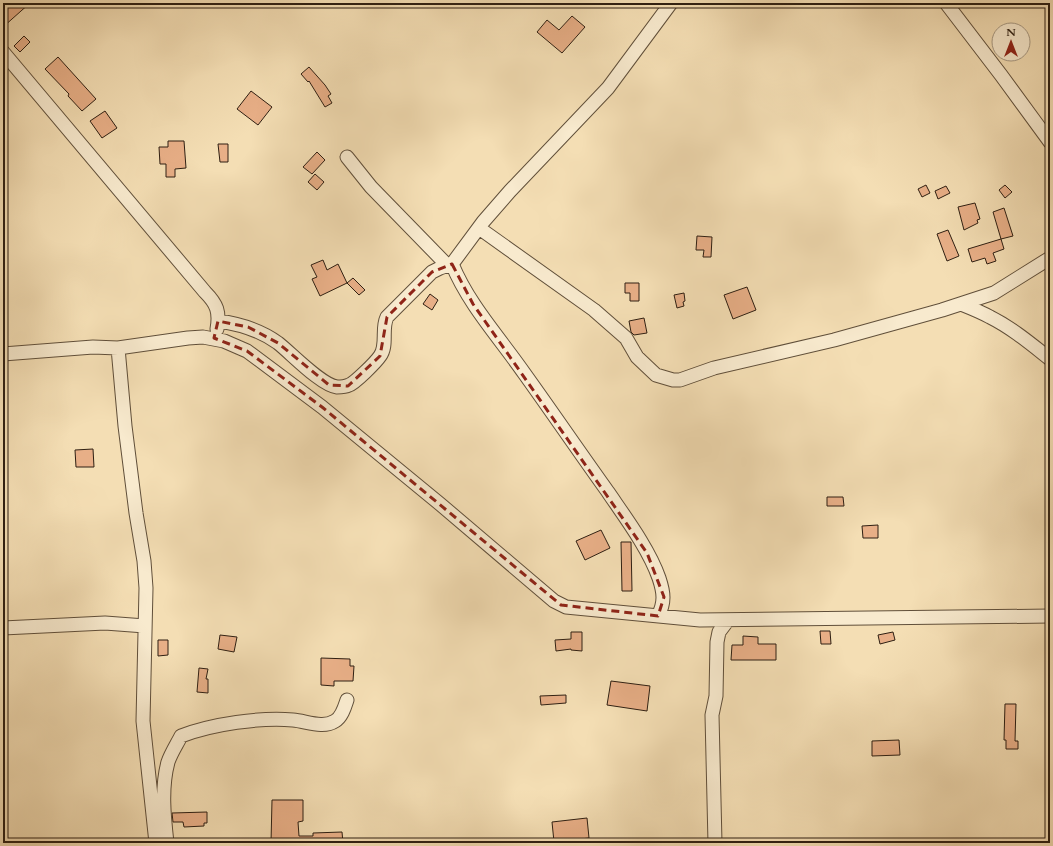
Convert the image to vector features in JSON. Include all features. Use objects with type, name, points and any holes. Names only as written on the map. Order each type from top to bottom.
[{"type":"street","points":[[218,321],[248,327],[262,333],[278,343],[329,385],[335,387],[348,386],[380,356],[383,347],[384,323],[387,317],[432,272],[449,265],[510,191],[608,88],[670,3]]},
{"type":"street","points":[[946,3],[1050,142]]},
{"type":"street","points":[[3,52],[214,301],[218,310],[218,321],[214,338]]},
{"type":"street","points":[[347,157],[371,187],[449,265],[473,304],[537,390],[617,506],[647,553],[659,578],[664,603],[658,616]]},
{"type":"street","points":[[479,228],[594,310],[626,338],[637,357],[656,375],[673,380],[680,380],[714,368],[834,340],[961,304],[994,293],[1050,258]]},
{"type":"street","points":[[961,304],[990,316],[1020,335],[1050,359]]},
{"type":"street","points":[[3,354],[93,347],[118,348],[203,337],[224,341],[247,351],[322,407],[561,605],[566,607],[700,620],[1050,616]]},
{"type":"street","points":[[118,348],[125,426],[136,513],[144,561],[146,588],[143,721],[156,843]]},
{"type":"street","points":[[715,843],[712,715],[716,696],[717,642],[719,632],[728,620]]},
{"type":"street","points":[[3,628],[105,623],[145,626]]},
{"type":"street","points":[[167,843],[164,816],[165,777],[169,761],[181,736],[207,728],[268,719],[294,720],[313,724],[326,724],[336,721],[344,710],[347,700]]},
{"type":"highlighted area","points":[[452,264],[473,304],[647,553],[664,597],[658,616],[561,605],[322,407],[247,351],[214,338],[218,321],[248,327],[278,343],[329,385],[348,386],[380,356],[387,317],[432,272]]},
{"type":"building","points":[[3,3],[30,3],[3,27]]},
{"type":"building","points":[[572,16],[585,27],[562,53],[537,32],[547,20],[559,30]]},
{"type":"building","points":[[24,36],[30,42],[20,52],[14,46]]},
{"type":"building","points":[[58,57],[96,99],[82,111],[68,96],[69,94],[45,69]]},
{"type":"building","points":[[309,67],[331,94],[328,96],[332,103],[325,107],[309,81],[308,82],[301,74]]},
{"type":"building","points":[[251,91],[272,107],[258,125],[237,109]]},
{"type":"building","points":[[105,111],[117,128],[102,138],[90,121]]},
{"type":"building","points":[[168,141],[184,141],[186,168],[175,169],[175,177],[166,177],[166,164],[160,164],[159,147],[168,147]]},
{"type":"building","points":[[218,144],[228,144],[228,162],[220,162]]},
{"type":"building","points":[[317,152],[325,160],[312,174],[303,167]]},
{"type":"building","points":[[315,174],[324,182],[317,190],[308,182]]},
{"type":"building","points":[[926,185],[930,193],[922,197],[918,189]]},
{"type":"building","points":[[1005,185],[1012,192],[1005,198],[999,190]]},
{"type":"building","points":[[946,186],[950,193],[938,199],[935,191]]},
{"type":"building","points":[[975,203],[980,219],[977,220],[978,223],[964,230],[958,207]]},
{"type":"building","points":[[1004,208],[1013,236],[1001,239],[993,212]]},
{"type":"building","points":[[948,230],[959,256],[947,261],[937,234]]},
{"type":"building","points":[[697,236],[712,237],[711,257],[703,257],[704,250],[696,250]]},
{"type":"building","points":[[1001,239],[1004,249],[993,253],[996,261],[987,264],[985,258],[972,262],[968,249]]},
{"type":"building","points":[[323,260],[327,270],[338,264],[347,283],[320,296],[312,279],[317,277],[311,265]]},
{"type":"building","points":[[353,278],[365,290],[359,295],[347,283]]},
{"type":"building","points":[[625,283],[639,283],[639,301],[630,301],[630,293],[625,293]]},
{"type":"building","points":[[747,287],[756,310],[733,319],[724,295]]},
{"type":"building","points":[[684,293],[684,306],[677,308],[674,295]]},
{"type":"building","points":[[430,294],[438,300],[432,310],[423,304]]},
{"type":"building","points":[[644,318],[647,333],[634,335],[631,332],[629,321]]},
{"type":"building","points":[[93,449],[94,467],[76,467],[75,450]]},
{"type":"building","points":[[827,497],[843,497],[844,506],[827,506]]},
{"type":"building","points":[[878,525],[878,538],[863,538],[862,526]]},
{"type":"building","points":[[601,530],[610,548],[585,560],[576,541]]},
{"type":"building","points":[[621,542],[631,542],[632,591],[622,591]]},
{"type":"building","points":[[820,631],[830,631],[831,644],[821,644]]},
{"type":"building","points":[[571,632],[582,632],[582,651],[571,649],[556,651],[555,640],[571,639]]},
{"type":"building","points":[[893,632],[895,640],[880,644],[878,635]]},
{"type":"building","points":[[220,635],[237,637],[234,652],[218,649]]},
{"type":"building","points":[[743,636],[758,637],[758,644],[776,644],[776,660],[731,660],[732,645],[743,645]]},
{"type":"building","points":[[158,640],[168,640],[168,655],[158,656]]},
{"type":"building","points":[[321,658],[350,659],[350,666],[354,666],[353,681],[334,681],[334,686],[321,685]]},
{"type":"building","points":[[199,668],[208,669],[206,679],[208,679],[208,693],[197,692]]},
{"type":"building","points":[[611,681],[650,686],[647,711],[607,705]]},
{"type":"building","points":[[566,695],[566,703],[541,705],[540,696]]},
{"type":"building","points":[[1005,704],[1016,704],[1015,741],[1018,741],[1018,749],[1006,749],[1006,740],[1004,740]]},
{"type":"building","points":[[899,740],[900,755],[872,756],[872,741]]},
{"type":"building","points":[[272,800],[303,800],[303,821],[298,822],[299,836],[313,836],[313,833],[342,832],[343,843],[271,843]]},
{"type":"building","points":[[207,812],[207,823],[204,823],[204,826],[184,827],[183,822],[173,822],[172,813]]},
{"type":"building","points":[[587,818],[589,838],[554,842],[552,822]]}]
